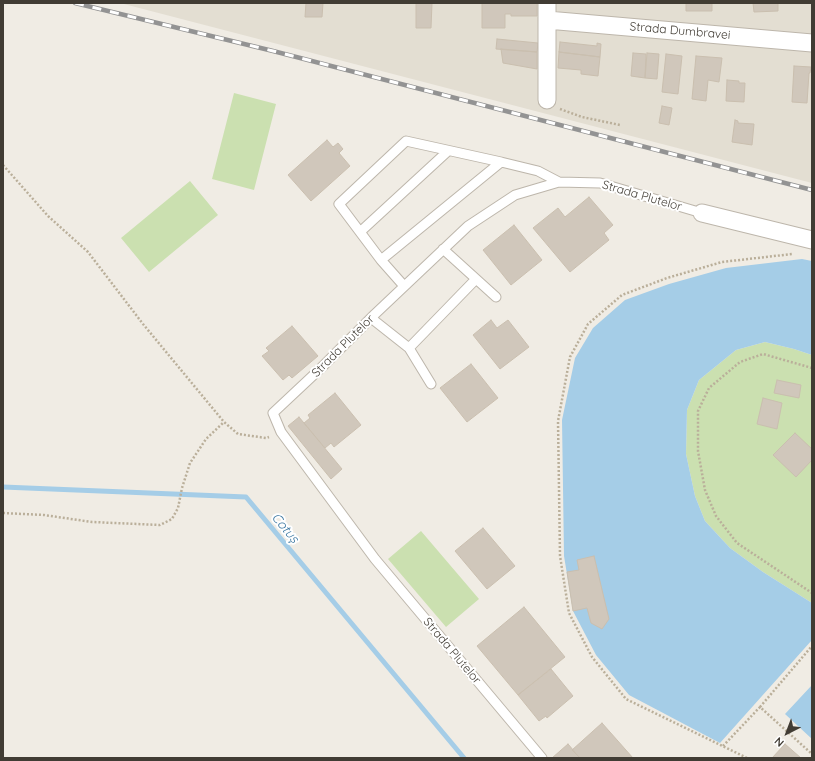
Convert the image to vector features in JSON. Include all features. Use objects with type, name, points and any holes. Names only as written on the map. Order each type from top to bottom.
[{"type":"street","name":"Strada Dumbravei","points":[[547,11],[812,43]]},
{"type":"street","points":[[547,11],[552,104]]},
{"type":"street","name":"Strada Plutelor","points":[[702,213],[812,240]]},
{"type":"lane","points":[[404,286],[381,260],[339,204],[406,141],[538,171],[559,182]]},
{"type":"lane","points":[[360,232],[448,151]]},
{"type":"lane","points":[[381,260],[501,162]]},
{"type":"lane","name":"Strada Plutelor","points":[[542,758],[376,559],[281,432],[273,413],[468,226],[515,195],[559,182],[600,182],[702,213]]},
{"type":"lane","points":[[443,249],[496,297]]},
{"type":"lane","points":[[409,348],[476,279]]},
{"type":"lane","points":[[371,318],[409,348],[431,384]]},
{"type":"path","points":[[552,104],[582,117],[620,125]]},
{"type":"path","points":[[3,165],[48,216],[88,252],[143,324],[224,422],[238,434],[266,438],[281,432]]},
{"type":"path","points":[[747,758],[626,699],[592,658],[569,612],[560,556],[558,421],[570,357],[588,324],[622,295],[667,278],[722,262],[797,253]]},
{"type":"path","points":[[812,368],[763,354],[740,362],[709,388],[698,411],[698,451],[705,490],[716,516],[737,543],[812,593]]},
{"type":"path","points":[[3,513],[44,515],[92,522],[160,525],[172,519],[178,508],[182,488],[190,463],[206,439],[224,422]]},
{"type":"path","points":[[723,746],[760,707],[812,646]]},
{"type":"path","points":[[760,707],[812,754]]},
{"type":"shaded area","points":[[120,3],[812,3],[812,183]]},
{"type":"green space","points":[[234,93],[276,104],[254,190],[212,179]]},
{"type":"green space","points":[[190,181],[218,215],[149,272],[121,238]]},
{"type":"green space","points":[[765,342],[812,355],[812,603],[763,572],[730,548],[705,521],[695,496],[686,454],[687,410],[699,380],[736,350]]},
{"type":"green space","points":[[421,531],[479,599],[446,627],[388,559]]},
{"type":"water","points":[[802,259],[812,261],[812,355],[765,342],[736,350],[699,380],[687,410],[686,454],[695,496],[705,521],[730,548],[763,572],[812,603],[812,640],[720,743],[629,695],[596,655],[573,611],[564,556],[562,420],[575,358],[593,328],[625,300],[669,284],[726,268]]},
{"type":"water","points":[[812,685],[812,739],[785,714]]},
{"type":"building","points":[[306,3],[323,3],[322,17],[305,17]]},
{"type":"building","points":[[416,3],[432,3],[431,28],[416,28]]},
{"type":"building","points":[[482,3],[537,3],[537,16],[511,16],[511,14],[505,14],[505,28],[482,28]]},
{"type":"building","points":[[686,3],[712,3],[712,11],[686,11]]},
{"type":"building","points":[[753,3],[778,3],[778,11],[754,12]]},
{"type":"building","points":[[497,39],[538,43],[537,52],[496,49]]},
{"type":"building","points":[[560,42],[597,46],[597,43],[601,44],[600,57],[559,52]]},
{"type":"building","points":[[501,49],[537,52],[537,69],[503,63]]},
{"type":"building","points":[[559,52],[600,57],[598,76],[581,74],[581,70],[558,68]]},
{"type":"building","points":[[633,53],[646,54],[645,78],[631,76]]},
{"type":"building","points":[[647,53],[659,54],[657,79],[645,78]]},
{"type":"building","points":[[666,54],[682,56],[678,94],[662,92]]},
{"type":"building","points":[[696,56],[722,58],[719,82],[708,80],[706,101],[692,99]]},
{"type":"building","points":[[794,66],[811,67],[809,73],[807,103],[792,102]]},
{"type":"building","points":[[727,80],[745,83],[744,102],[726,101]]},
{"type":"building","points":[[662,106],[672,108],[669,125],[659,123]]},
{"type":"building","points":[[735,120],[738,121],[738,123],[754,124],[752,145],[732,142]]},
{"type":"building","points":[[327,140],[333,147],[338,143],[343,149],[339,153],[350,166],[311,201],[288,175]]},
{"type":"building","points":[[589,197],[613,225],[604,233],[609,240],[570,272],[533,228],[558,208],[565,217]]},
{"type":"building","points":[[514,225],[542,260],[511,285],[483,250]]},
{"type":"building","points":[[491,320],[497,328],[508,320],[529,347],[500,369],[473,335]]},
{"type":"building","points":[[292,326],[318,356],[292,378],[289,375],[283,380],[262,356],[269,351],[266,348]]},
{"type":"building","points":[[471,364],[498,398],[467,422],[440,388]]},
{"type":"building","points":[[777,380],[801,385],[799,398],[774,393]]},
{"type":"building","points":[[335,393],[361,425],[334,447],[331,443],[325,448],[304,423],[310,418],[308,415]]},
{"type":"building","points":[[763,398],[782,403],[777,429],[757,424]]},
{"type":"building","points":[[299,417],[342,469],[331,479],[288,426]]},
{"type":"building","points":[[795,433],[812,449],[812,460],[796,477],[773,455]]},
{"type":"building","points":[[483,528],[515,566],[487,589],[455,551]]},
{"type":"building","points":[[594,556],[609,619],[602,629],[591,623],[587,608],[573,611],[567,572],[579,570],[577,560]]},
{"type":"building","points":[[524,607],[565,657],[518,695],[477,646]]},
{"type":"building","points":[[551,669],[573,696],[547,718],[546,716],[539,721],[518,695]]},
{"type":"building","points":[[602,723],[633,758],[580,758],[572,750]]},
{"type":"building","points":[[568,744],[580,758],[552,758]]},
{"type":"building","points":[[785,744],[801,758],[772,758]]},
{"type":"waterway","name":"Cotuș","points":[[3,487],[246,497],[464,758]]},
{"type":"railway","points":[[75,3],[273,51],[812,190]]}]
